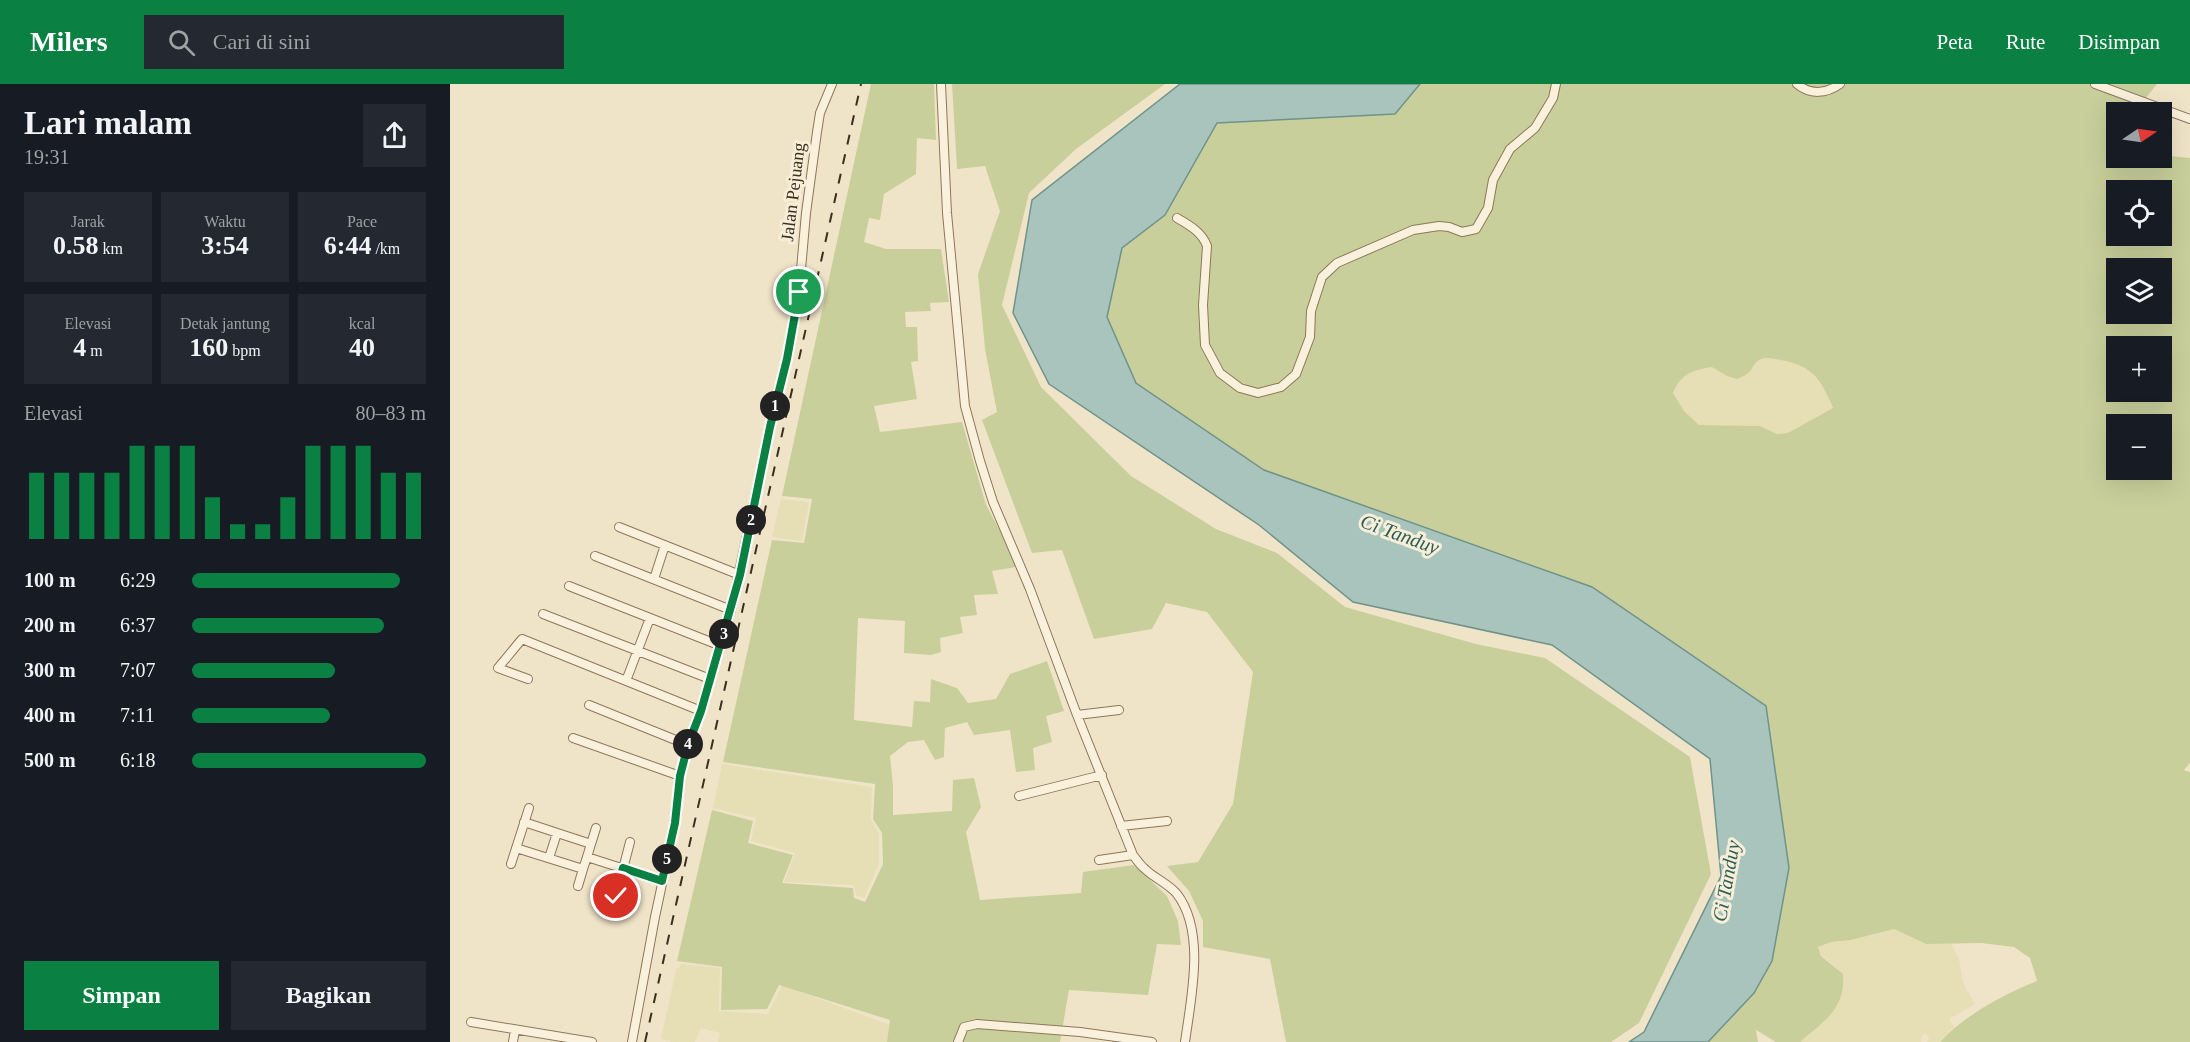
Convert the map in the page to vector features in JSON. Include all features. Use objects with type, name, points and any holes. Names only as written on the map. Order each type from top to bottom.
[{"type":"street","name":"Jalan Pejuang","points":[[632,1042],[675,823],[680,776],[721,646],[740,575],[770,427],[787,359],[799,292],[816,132],[820,113],[832,84]]},
{"type":"street","points":[[941,84],[947,213],[965,406],[993,502],[1030,589],[1133,855],[1145,870],[1176,892],[1186,907],[1192,926],[1194,957],[1185,1042]]},
{"type":"street","points":[[1177,218],[1193,227],[1206,241],[1204,345],[1220,373],[1240,388],[1258,393],[1281,387],[1296,374],[1310,337],[1311,311],[1322,277],[1337,263],[1413,230],[1439,226],[1449,226],[1462,232],[1476,229],[1488,208],[1493,180],[1510,149],[1535,128],[1553,98],[1556,84]]},
{"type":"street","points":[[1797,84],[1802,89],[1821,92],[1840,84]]},
{"type":"street","points":[[2095,84],[2190,119]]},
{"type":"street","points":[[619,527],[740,575]]},
{"type":"street","points":[[654,579],[665,545]]},
{"type":"street","points":[[595,556],[731,610]]},
{"type":"street","points":[[569,586],[721,646]]},
{"type":"street","points":[[543,614],[710,679]]},
{"type":"street","points":[[626,681],[650,618]]},
{"type":"street","points":[[528,679],[498,668],[522,639],[701,711]]},
{"type":"street","points":[[589,705],[688,745]]},
{"type":"street","points":[[1077,715],[1119,710]]},
{"type":"street","points":[[573,738],[680,776]]},
{"type":"street","points":[[1019,796],[1102,775]]},
{"type":"street","points":[[511,864],[529,808]]},
{"type":"street","points":[[1121,826],[1167,821]]},
{"type":"street","points":[[524,822],[591,844]]},
{"type":"street","points":[[578,886],[596,828]]},
{"type":"street","points":[[549,858],[557,833]]},
{"type":"street","points":[[616,896],[630,842]]},
{"type":"street","points":[[516,848],[583,869]]},
{"type":"street","points":[[1099,860],[1133,855]]},
{"type":"street","points":[[587,857],[662,881]]},
{"type":"street","points":[[471,1022],[592,1042]]},
{"type":"street","points":[[958,1042],[964,1027],[976,1024],[1080,1032],[1152,1042]]},
{"type":"street","points":[[513,1042],[515,1030]]},
{"type":"shaded area","points":[[1766,358],[1790,360],[1809,370],[1825,390],[1833,409],[1788,433],[1777,434],[1760,426],[1699,425],[1684,411],[1673,393],[1678,381],[1691,371],[1712,366],[1727,376]]},
{"type":"shaded area","points":[[781,499],[809,502],[802,541],[772,537]]},
{"type":"shaded area","points":[[722,764],[872,787],[871,820],[879,833],[879,864],[864,898],[856,895],[853,885],[784,882],[795,853],[751,841],[756,818],[713,808]]},
{"type":"shaded area","points":[[1894,929],[1926,944],[1951,943],[1959,959],[1963,983],[1975,1004],[1949,1019],[1954,1027],[1939,1042],[1927,1042],[1929,1038],[1925,1033],[1921,1037],[1921,1042],[1800,1042],[1827,1018],[1838,969],[1821,955],[1818,947],[1831,942],[1851,940]]},
{"type":"shaded area","points":[[682,964],[720,968],[719,1011],[768,1014],[782,985],[890,1025],[887,1042],[718,1042],[720,1033],[701,1028],[695,1042],[674,1042],[661,1039],[676,970]]},
{"type":"green space","points":[[871,84],[934,84],[936,140],[917,138],[916,174],[884,194],[880,220],[869,218],[864,242],[886,249],[941,249],[949,302],[930,303],[931,311],[905,312],[906,327],[917,327],[918,361],[911,362],[917,399],[874,406],[880,432],[962,422],[986,505],[1003,536],[1016,567],[992,571],[998,594],[974,595],[977,615],[960,617],[963,633],[940,638],[941,652],[931,655],[904,653],[905,621],[858,618],[854,720],[912,727],[914,701],[930,702],[931,679],[957,688],[968,703],[996,699],[1010,674],[1047,661],[1064,711],[1046,716],[1052,742],[1033,748],[1035,770],[1016,772],[1010,730],[974,735],[967,722],[945,728],[944,757],[935,760],[924,740],[908,742],[890,756],[893,815],[952,811],[953,780],[974,778],[981,807],[966,832],[980,900],[1081,893],[1083,872],[1134,865],[1167,896],[1178,921],[1181,945],[1157,944],[1148,995],[1069,990],[1060,1042],[887,1042],[890,1020],[779,985],[767,1009],[721,1010],[722,967],[677,961],[712,810],[753,821],[748,843],[793,855],[782,883],[853,888],[854,898],[865,902],[883,864],[882,833],[873,819],[875,784],[723,762],[772,540],[804,543],[812,499],[782,496]]},
{"type":"green space","points":[[952,84],[1165,84],[1076,149],[1029,193],[1002,305],[1041,387],[1131,476],[1216,529],[1277,553],[1345,607],[1476,644],[1545,658],[1690,757],[1711,874],[1639,1023],[1611,1042],[1286,1042],[1270,959],[1203,947],[1203,921],[1189,891],[1167,866],[1198,862],[1233,804],[1253,672],[1207,612],[1166,603],[1152,629],[1094,639],[1062,550],[1032,553],[982,420],[997,412],[985,349],[978,274],[1000,211],[985,166],[957,169]]},
{"type":"green space","points":[[1420,84],[2157,84],[2143,102],[2106,102],[2106,168],[2172,168],[2172,156],[2190,158],[2190,763],[2184,770],[2190,772],[2190,1042],[1940,1042],[1961,1023],[1985,1007],[2037,981],[2030,958],[2014,947],[1981,943],[1926,944],[1894,929],[1851,940],[1831,942],[1818,947],[1821,956],[1843,974],[1841,997],[1825,1021],[1800,1042],[1776,1042],[1756,1030],[1758,1042],[1708,1042],[1754,993],[1772,961],[1789,868],[1766,706],[1592,587],[1264,470],[1136,383],[1107,317],[1122,248],[1165,215],[1217,123],[1395,114]],"holes":[[[1766,358],[1791,362],[1809,371],[1822,385],[1833,408],[1788,433],[1777,434],[1760,426],[1699,425],[1684,411],[1673,393],[1680,381],[1693,372],[1712,367],[1737,379],[1748,373],[1755,363]]]},
{"type":"water","name":"Ci Tanduy","points":[[1180,84],[1420,84],[1395,114],[1217,123],[1165,215],[1122,248],[1107,317],[1136,383],[1264,470],[1592,587],[1766,706],[1789,868],[1772,961],[1754,993],[1708,1042],[1629,1042],[1644,1032],[1721,876],[1710,759],[1552,645],[1353,602],[1259,525],[1049,384],[1013,313],[1032,200]]},
{"type":"railway","points":[[645,1042],[861,84]]},
{"type":"route","points":[[616,896],[623,868],[662,881],[675,823],[680,776],[740,575],[770,427],[787,359],[799,292]]}]
